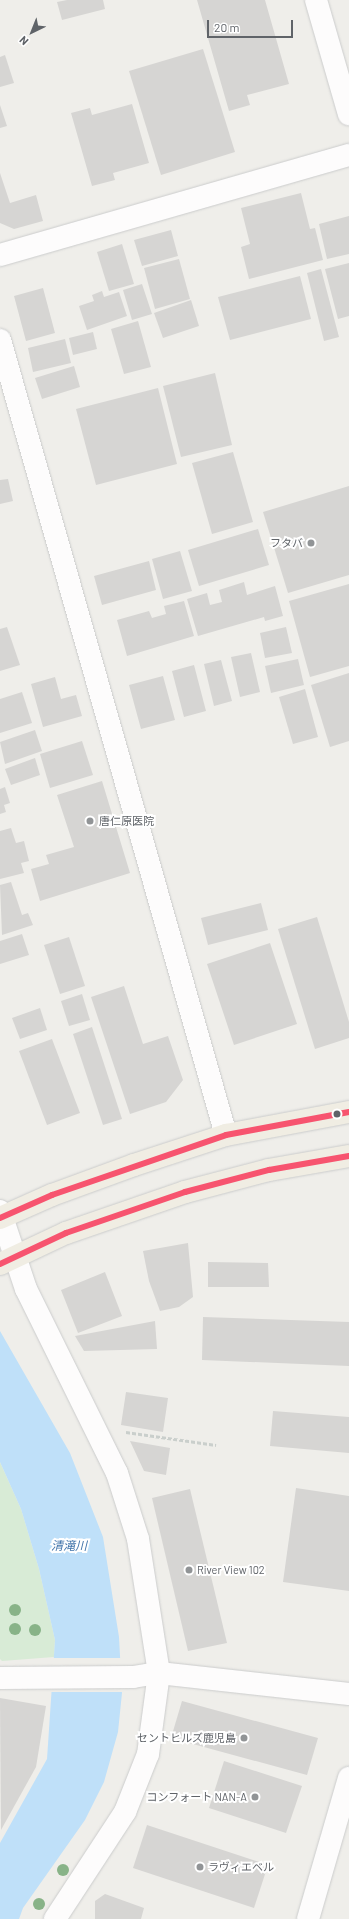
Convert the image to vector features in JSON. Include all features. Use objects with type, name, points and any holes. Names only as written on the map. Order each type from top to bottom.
[{"type":"highway","points":[[1,1215],[126,1167],[226,1135],[349,1112]]},
{"type":"highway","points":[[8,1260],[73,1230],[185,1192],[269,1170],[349,1156]]},
{"type":"street","points":[[316,0],[349,114]]},
{"type":"street","points":[[0,255],[349,155]]},
{"type":"street","points":[[0,340],[226,1135]]},
{"type":"street","points":[[1,1215],[8,1260],[26,1289],[98,1429],[117,1473],[138,1539],[159,1673],[148,1754],[125,1812],[55,1919]]},
{"type":"street","points":[[0,1678],[130,1677],[159,1673],[349,1694]]},
{"type":"street","points":[[308,1919],[349,1778]]},
{"type":"path","points":[[98,1429],[216,1445]]},
{"type":"green space","points":[[0,1462],[21,1509],[39,1569],[55,1640],[54,1657],[2,1661],[0,1659]]},
{"type":"water","name":"清滝川","points":[[0,1331],[70,1453],[103,1537],[119,1637],[122,1693],[118,1732],[104,1782],[85,1820],[23,1908],[19,1919],[0,1919],[0,1843],[47,1759],[55,1640],[39,1569],[21,1509],[0,1462]]},
{"type":"pier","points":[[52,1658],[122,1658],[124,1692],[50,1692]]},
{"type":"building","points":[[67,0],[103,0],[105,9],[62,20],[57,2]]},
{"type":"building","points":[[197,0],[265,0],[289,84],[247,95],[250,105],[229,111]]},
{"type":"building","points":[[203,49],[235,152],[161,175],[129,71]]},
{"type":"building","points":[[5,55],[14,83],[0,87],[0,57]]},
{"type":"building","points":[[132,104],[149,163],[113,173],[115,180],[92,186],[71,113],[90,108],[92,115]]},
{"type":"building","points":[[0,105],[7,126],[0,128]]},
{"type":"building","points":[[0,173],[10,203],[36,195],[43,221],[14,229],[0,223]]},
{"type":"building","points":[[301,193],[310,229],[315,228],[323,260],[249,279],[241,247],[250,244],[241,208]]},
{"type":"building","points":[[349,216],[349,254],[327,259],[319,224]]},
{"type":"building","points":[[171,230],[178,256],[142,266],[134,240]]},
{"type":"building","points":[[122,244],[134,284],[109,291],[97,252]]},
{"type":"building","points":[[179,259],[190,299],[155,309],[144,268]]},
{"type":"building","points":[[349,263],[349,316],[338,319],[325,269]]},
{"type":"building","points":[[321,269],[339,337],[324,341],[307,273]]},
{"type":"building","points":[[300,276],[311,319],[230,340],[218,297]]},
{"type":"building","points":[[142,284],[152,314],[132,320],[123,290]]},
{"type":"building","points":[[43,288],[55,333],[26,341],[14,296]]},
{"type":"building","points":[[102,291],[104,297],[119,292],[127,316],[87,330],[79,306],[94,301],[92,295]]},
{"type":"building","points":[[191,300],[199,326],[163,338],[154,313]]},
{"type":"building","points":[[138,321],[151,367],[124,374],[111,329]]},
{"type":"building","points":[[93,332],[97,349],[73,355],[69,338]]},
{"type":"building","points":[[65,339],[71,363],[33,372],[28,348]]},
{"type":"building","points":[[74,366],[80,387],[42,399],[35,378]]},
{"type":"building","points":[[215,373],[232,445],[181,457],[163,386]]},
{"type":"building","points":[[158,388],[177,464],[96,485],[76,409]]},
{"type":"building","points":[[233,452],[253,522],[212,534],[192,463]]},
{"type":"building","points":[[8,479],[13,501],[0,504],[0,480]]},
{"type":"building","name":"フタバ","points":[[349,486],[349,575],[288,593],[263,512]]},
{"type":"building","points":[[258,529],[269,565],[199,586],[188,550]]},
{"type":"building","points":[[180,551],[192,591],[163,599],[152,559]]},
{"type":"building","points":[[149,561],[156,590],[102,605],[94,576]]},
{"type":"building","points":[[244,582],[247,595],[275,586],[283,616],[265,621],[264,617],[198,636],[187,599],[207,593],[210,605],[222,602],[219,590]]},
{"type":"building","points":[[349,584],[349,666],[310,677],[289,601]]},
{"type":"building","points":[[184,601],[194,636],[127,656],[117,620],[149,611],[152,618],[166,614],[164,606]]},
{"type":"building","points":[[7,627],[20,665],[0,671],[0,629]]},
{"type":"building","points":[[286,627],[292,653],[265,658],[260,633]]},
{"type":"building","points":[[251,653],[260,692],[240,697],[231,657]]},
{"type":"building","points":[[298,659],[304,685],[271,693],[265,666]]},
{"type":"building","points":[[221,660],[232,701],[214,706],[204,664]]},
{"type":"building","points":[[194,665],[206,711],[184,717],[172,671]]},
{"type":"building","points":[[349,673],[349,741],[330,747],[311,685]]},
{"type":"building","points":[[163,676],[175,720],[141,729],[129,685]]},
{"type":"building","points":[[55,677],[61,699],[76,695],[82,716],[43,727],[31,684]]},
{"type":"building","points":[[305,689],[318,737],[293,744],[279,697]]},
{"type":"building","points":[[22,692],[32,723],[0,733],[0,699]]},
{"type":"building","points":[[35,730],[42,751],[5,764],[0,742]]},
{"type":"building","points":[[82,741],[93,775],[50,788],[40,754]]},
{"type":"building","points":[[35,758],[40,775],[11,785],[5,769]]},
{"type":"building","name":"唐仁原医院","points":[[102,781],[130,873],[40,901],[31,869],[49,864],[46,855],[74,847],[57,795]]},
{"type":"building","points":[[5,787],[10,803],[4,805],[6,812],[0,814],[0,789]]},
{"type":"building","points":[[11,828],[16,843],[24,841],[29,861],[21,863],[24,873],[0,879],[0,831]]},
{"type":"building","points":[[11,882],[22,915],[28,913],[33,925],[2,935],[0,885]]},
{"type":"building","points":[[261,903],[268,930],[208,945],[201,918]]},
{"type":"building","points":[[317,917],[349,1022],[349,1038],[315,1049],[278,929]]},
{"type":"building","points":[[22,934],[29,955],[0,964],[0,941]]},
{"type":"building","points":[[69,937],[85,986],[60,994],[44,945]]},
{"type":"building","points":[[270,943],[297,1024],[234,1045],[207,964]]},
{"type":"building","points":[[124,986],[143,1044],[168,1036],[183,1080],[166,1102],[130,1114],[91,997]]},
{"type":"building","points":[[82,994],[90,1020],[69,1026],[61,1001]]},
{"type":"building","points":[[40,1008],[47,1030],[20,1039],[12,1018]]},
{"type":"building","points":[[92,1027],[122,1119],[103,1125],[73,1034]]},
{"type":"building","points":[[52,1039],[80,1113],[47,1125],[19,1051]]},
{"type":"building","points":[[188,1243],[193,1297],[179,1307],[160,1311],[149,1281],[143,1251]]},
{"type":"building","points":[[208,1262],[268,1263],[269,1287],[208,1287]]},
{"type":"building","points":[[105,1272],[122,1316],[78,1333],[61,1290]]},
{"type":"building","points":[[203,1317],[349,1322],[349,1366],[202,1360]]},
{"type":"building","points":[[155,1321],[157,1349],[84,1351],[75,1336]]},
{"type":"building","points":[[126,1392],[168,1398],[163,1432],[121,1425]]},
{"type":"building","points":[[273,1411],[349,1417],[349,1453],[270,1446]]},
{"type":"building","points":[[130,1441],[170,1448],[166,1475],[144,1471]]},
{"type":"building","points":[[296,1488],[349,1496],[349,1591],[283,1582]]},
{"type":"building","name":"River View 102","points":[[190,1489],[227,1643],[188,1651],[152,1498]]},
{"type":"building","points":[[0,1698],[46,1706],[36,1767],[1,1830]]},
{"type":"building","name":"セントヒルズ鹿児島","points":[[182,1701],[318,1738],[307,1775],[171,1738]]},
{"type":"building","name":"コンフォート NAN-A","points":[[224,1761],[302,1786],[286,1833],[209,1808]]},
{"type":"building","name":"ラヴィエベル","points":[[147,1825],[268,1865],[254,1908],[133,1868]]},
{"type":"building","points":[[105,1894],[144,1908],[141,1919],[95,1919],[95,1901]]},
{"type":"transit line","points":[[0,1218],[52,1195],[226,1135],[349,1112]]},
{"type":"transit line","points":[[0,1264],[66,1233],[185,1192],[269,1170],[349,1156]]},
{"type":"place","name":"フタバ","points":[[311,543]]},
{"type":"place","name":"唐仁原医院","points":[[90,821]]},
{"type":"place","name":"River View 102","points":[[189,1570]]},
{"type":"place","name":"セントヒルズ鹿児島","points":[[244,1738]]},
{"type":"place","name":"コンフォート NAN-A","points":[[255,1797]]},
{"type":"place","name":"ラヴィエベル","points":[[200,1867]]}]
